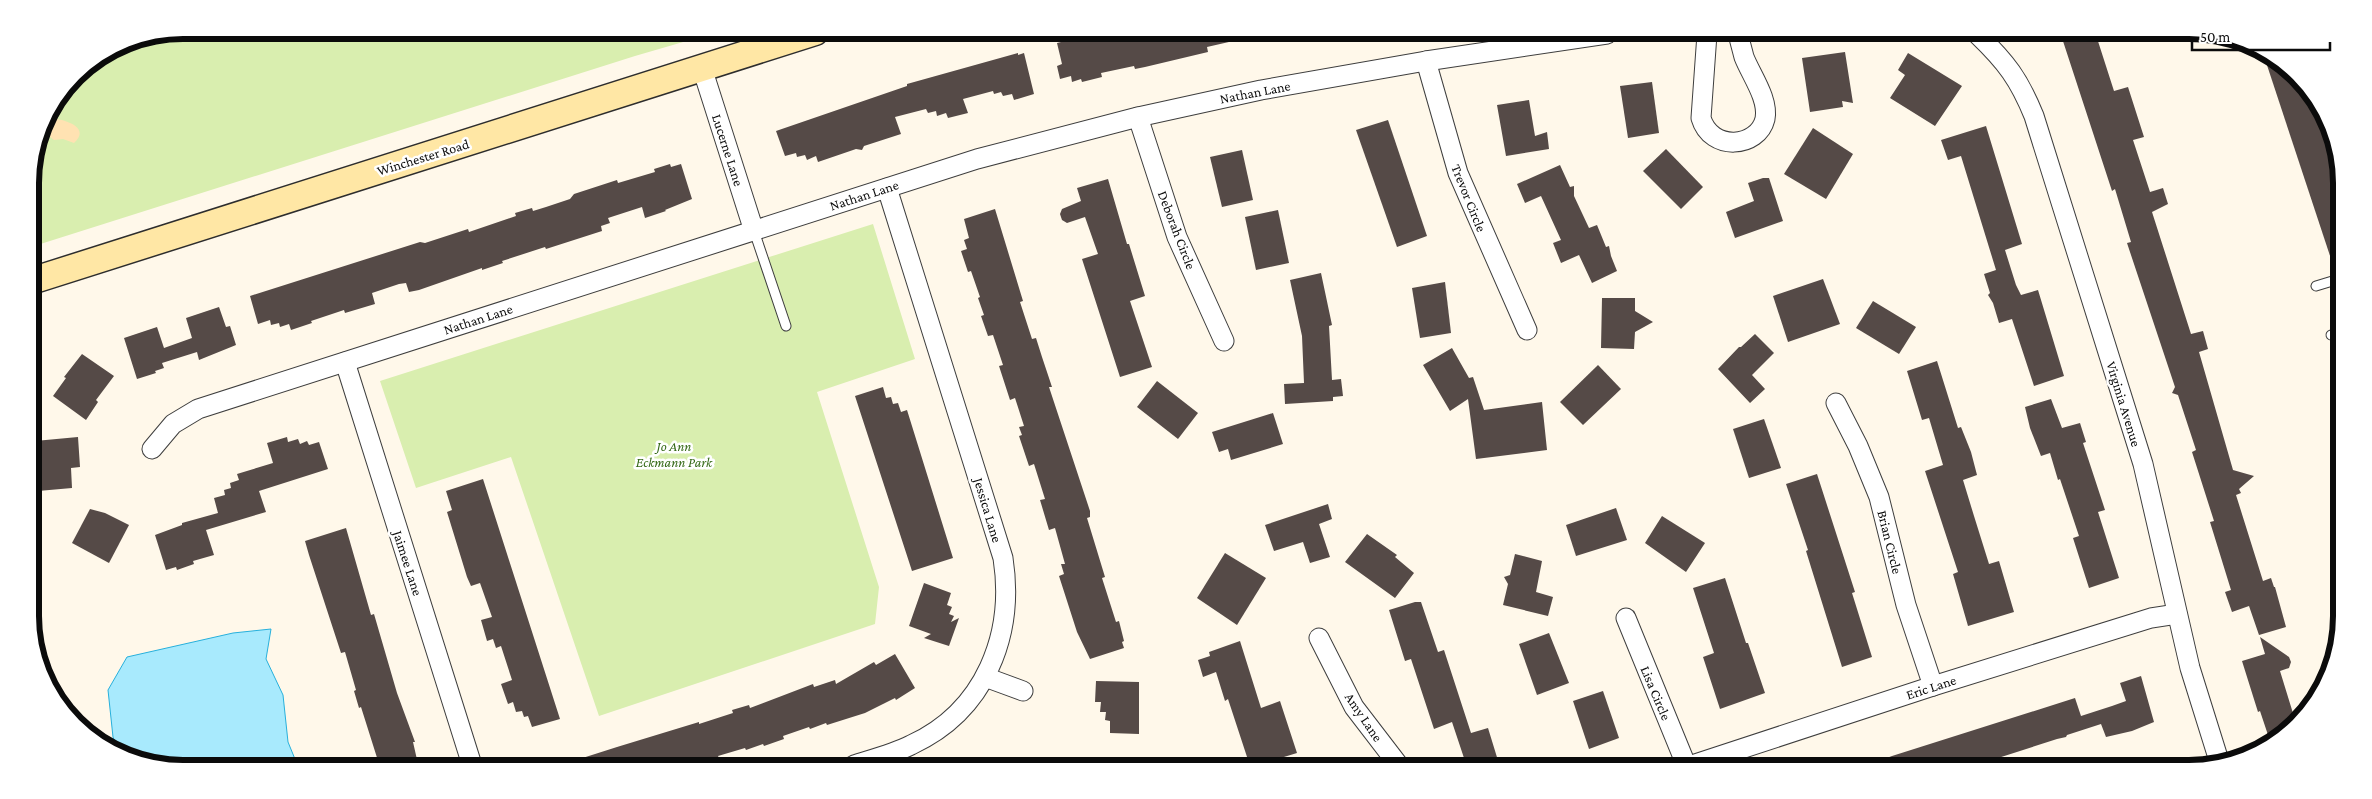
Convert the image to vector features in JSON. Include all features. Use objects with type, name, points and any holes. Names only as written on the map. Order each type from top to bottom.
[{"type":"main road","name":"Winchester Road","points":[[39,278],[793,39]]},
{"type":"street","name":"Nathan Lane","points":[[152,449],[172,424],[198,409],[977,159],[1138,116],[1261,90],[1426,61],[1573,39]]},
{"type":"street","points":[[1707,39],[1701,118],[1704,128],[1710,135],[1719,141],[1731,142],[1744,140],[1757,133],[1765,114],[1765,107],[1739,39]]},
{"type":"street","name":"Virginia Avenue","points":[[1986,39],[2000,55],[2021,85],[2034,116],[2143,464],[2190,668],[2218,757]]},
{"type":"street","name":"Trevor Circle","points":[[1426,61],[1446,139],[1458,173],[1527,330]]},
{"type":"street","name":"Lucerne Lane","points":[[702,68],[754,231]]},
{"type":"street","name":"Deborah Circle","points":[[1138,116],[1177,237],[1224,341]]},
{"type":"street","name":"Jessica Lane","points":[[868,760],[912,745],[931,734],[956,714],[975,694],[996,658],[1007,605],[1003,558],[887,188]]},
{"type":"street","name":"Jaimee Lane","points":[[345,362],[471,760]]},
{"type":"street","name":"Brian Circle","points":[[1836,403],[1858,446],[1879,497],[1906,605],[1933,686]]},
{"type":"street","name":"Eric Lane","points":[[1707,760],[1933,686],[2151,618],[2177,614]]},
{"type":"street","name":"Lisa Circle","points":[[1626,618],[1683,760]]},
{"type":"street","name":"Amy Lane","points":[[1319,638],[1354,707],[1395,760]]},
{"type":"street","points":[[985,677],[1023,691]]},
{"type":"lane","points":[[754,231],[786,326]]},
{"type":"lane","points":[[2316,286],[2333,281]]},
{"type":"green space","points":[[174,39],[693,39],[39,244],[40,164],[44,146],[54,119],[63,103],[81,81],[111,58],[137,46]]},
{"type":"green space","name":"Jo Ann Eckmann Park","points":[[873,224],[915,359],[817,392],[879,587],[875,624],[599,716],[511,457],[416,488],[380,381]]},
{"type":"sand","points":[[57,119],[76,126],[80,134],[74,143],[63,139],[54,140],[48,134],[53,120]]},
{"type":"water","points":[[271,629],[266,659],[283,695],[288,742],[295,760],[164,759],[146,755],[115,743],[108,690],[127,657],[233,633]]},
{"type":"building","points":[[1073,39],[1156,39],[1157,41],[1168,39],[1242,39],[1207,47],[1208,52],[1135,69],[1134,66],[1101,73],[1102,77],[1082,82],[1081,79],[1072,82],[1071,76],[1060,79],[1057,66],[1062,64],[1057,43]]},
{"type":"building","points":[[2062,39],[2097,39],[2114,91],[2128,87],[2144,137],[2133,140],[2150,192],[2163,188],[2168,204],[2152,212],[2191,334],[2203,331],[2208,349],[2199,352],[2233,470],[2254,476],[2239,489],[2241,493],[2236,495],[2263,581],[2271,578],[2286,627],[2259,635],[2249,606],[2232,612],[2225,592],[2231,590],[2210,522],[2214,521],[2192,452],[2196,450],[2178,395],[2172,393],[2175,387],[2127,243],[2131,242],[2115,189],[2112,191]]},
{"type":"building","points":[[1845,52],[1853,103],[1842,101],[1843,107],[1810,112],[1802,58]]},
{"type":"building","points":[[1018,53],[1018,55],[1024,53],[1034,94],[1014,100],[1012,94],[1003,96],[1001,92],[994,94],[993,91],[963,99],[968,113],[948,118],[946,113],[937,116],[936,111],[928,113],[926,109],[895,117],[901,134],[864,146],[862,150],[856,149],[818,162],[816,156],[807,160],[805,155],[797,157],[796,153],[785,156],[776,131],[907,86],[907,84]]},
{"type":"building","points":[[1908,53],[1962,86],[1935,126],[1890,98],[1905,75],[1898,70]]},
{"type":"building","points":[[2266,61],[2284,75],[2309,103],[2326,137],[2333,174],[2333,265]]},
{"type":"building","points":[[1652,82],[1659,133],[1628,138],[1620,86]]},
{"type":"building","points":[[1529,100],[1535,136],[1547,132],[1549,149],[1506,156],[1497,105]]},
{"type":"building","points":[[1388,120],[1427,236],[1397,247],[1356,130]]},
{"type":"building","points":[[1986,126],[2022,244],[2005,250],[2021,295],[2038,290],[2064,376],[2034,386],[2012,319],[1999,323],[1993,303],[1988,295],[1990,293],[1984,274],[1996,270],[1961,156],[1948,160],[1941,140]]},
{"type":"building","points":[[1813,128],[1853,154],[1826,199],[1784,174]]},
{"type":"building","points":[[1666,149],[1703,187],[1681,209],[1643,171]]},
{"type":"building","points":[[1242,150],[1253,200],[1222,207],[1210,157]]},
{"type":"building","points":[[670,164],[671,167],[681,164],[692,199],[666,211],[645,218],[642,207],[608,218],[610,223],[601,226],[602,231],[546,249],[545,247],[502,261],[503,263],[482,270],[482,268],[419,290],[409,292],[406,283],[399,284],[372,293],[375,304],[345,313],[344,310],[291,330],[289,324],[280,327],[279,323],[271,325],[270,320],[258,324],[250,296],[420,242],[425,243],[468,229],[469,232],[516,216],[515,213],[532,208],[533,211],[546,207],[570,199],[574,194],[617,180],[618,183],[655,172],[654,169]]},
{"type":"building","points":[[1560,165],[1570,187],[1574,186],[1574,196],[1589,228],[1597,225],[1606,247],[1609,246],[1617,271],[1592,283],[1579,255],[1561,263],[1553,243],[1561,240],[1541,196],[1525,203],[1517,184]]},
{"type":"building","points":[[1769,178],[1783,221],[1735,238],[1726,212],[1754,201],[1748,183]]},
{"type":"building","points":[[1108,179],[1145,296],[1130,301],[1152,367],[1120,377],[1082,259],[1098,254],[1085,217],[1067,223],[1062,220],[1060,214],[1062,209],[1081,201],[1077,188]]},
{"type":"building","points":[[995,209],[1023,301],[1020,302],[1032,339],[1036,338],[1052,387],[1049,387],[1090,511],[1090,517],[1087,518],[1105,577],[1102,578],[1116,622],[1119,621],[1124,641],[1122,642],[1124,648],[1090,659],[1077,632],[1059,576],[1064,574],[1061,564],[1065,564],[1055,528],[1049,530],[1040,500],[1045,499],[1034,464],[1029,466],[1019,436],[1022,435],[1019,427],[1024,426],[1015,398],[1010,400],[999,366],[1003,365],[993,335],[988,336],[981,316],[984,315],[978,298],[980,297],[971,271],[968,272],[961,251],[967,249],[964,240],[969,238],[964,219]]},
{"type":"building","points":[[1278,210],[1289,263],[1256,270],[1245,217]]},
{"type":"building","points":[[1321,273],[1332,325],[1329,326],[1332,380],[1341,379],[1343,396],[1333,397],[1333,401],[1285,404],[1284,384],[1304,383],[1302,336],[1290,280]]},
{"type":"building","points":[[1823,279],[1840,324],[1788,342],[1773,296]]},
{"type":"building","points":[[1445,282],[1451,333],[1420,338],[1412,288]]},
{"type":"building","points":[[1602,298],[1635,298],[1635,311],[1653,322],[1635,332],[1634,349],[1601,348]]},
{"type":"building","points":[[1873,301],[1916,327],[1899,354],[1856,328]]},
{"type":"building","points":[[219,307],[226,327],[230,326],[236,345],[199,360],[197,352],[162,363],[164,368],[155,371],[156,373],[137,379],[124,338],[157,327],[164,348],[192,338],[186,318]]},
{"type":"building","points":[[1755,334],[1774,353],[1752,375],[1765,389],[1750,403],[1718,369],[1739,347]]},
{"type":"building","points":[[1452,348],[1469,378],[1473,377],[1484,410],[1542,402],[1547,450],[1476,459],[1468,399],[1450,411],[1423,365]]},
{"type":"building","points":[[82,354],[114,376],[96,400],[98,402],[86,420],[53,396],[66,378],[64,377]]},
{"type":"building","points":[[1937,361],[1958,428],[1961,427],[1971,452],[1977,475],[1963,480],[1974,516],[1989,564],[1999,561],[2014,612],[1968,626],[1953,574],[1958,572],[1925,471],[1943,465],[1929,418],[1922,420],[1907,371]]},
{"type":"building","points":[[1598,365],[1621,389],[1583,425],[1560,402]]},
{"type":"building","points":[[1157,381],[1198,413],[1178,439],[1137,407]]},
{"type":"building","points":[[883,387],[886,398],[891,397],[893,404],[898,403],[901,412],[907,410],[953,558],[912,571],[855,396]]},
{"type":"building","points":[[2051,399],[2062,428],[2080,423],[2086,442],[2083,443],[2105,510],[2098,512],[2119,578],[2089,588],[2073,538],[2079,536],[2060,479],[2058,480],[2050,453],[2041,456],[2030,428],[2025,407]]},
{"type":"building","points":[[1273,413],[1283,444],[1231,460],[1228,449],[1219,452],[1212,432]]},
{"type":"building","points":[[1764,419],[1781,468],[1749,478],[1733,429]]},
{"type":"building","points":[[78,437],[80,467],[71,468],[72,488],[39,491],[39,441]]},
{"type":"building","points":[[287,437],[288,442],[298,439],[300,444],[307,441],[309,445],[319,442],[328,469],[259,491],[266,512],[206,530],[214,555],[193,561],[194,564],[177,570],[176,567],[166,570],[155,535],[182,525],[182,523],[218,513],[214,498],[225,495],[224,490],[231,488],[230,483],[239,480],[237,474],[273,463],[267,443]]},
{"type":"building","points":[[1817,474],[1855,592],[1852,593],[1872,657],[1842,667],[1806,551],[1808,550],[1786,484]]},
{"type":"building","points":[[483,479],[560,719],[532,727],[528,716],[524,717],[522,711],[516,712],[513,702],[508,704],[501,684],[512,680],[501,646],[496,648],[493,639],[487,641],[481,620],[492,617],[480,583],[471,586],[467,577],[447,512],[452,510],[446,491]]},
{"type":"building","points":[[1328,504],[1332,519],[1319,524],[1330,557],[1310,563],[1303,542],[1274,551],[1265,525]]},
{"type":"building","points":[[1616,508],[1627,540],[1576,556],[1566,525]]},
{"type":"building","points":[[90,509],[105,513],[129,525],[109,563],[72,543]]},
{"type":"building","points":[[1662,516],[1705,543],[1686,572],[1645,543]]},
{"type":"building","points":[[346,528],[371,615],[374,614],[397,693],[415,742],[413,742],[417,760],[378,760],[361,707],[359,708],[345,652],[341,653],[305,541]]},
{"type":"building","points":[[1367,534],[1397,555],[1395,557],[1414,573],[1395,598],[1345,562]]},
{"type":"building","points":[[1225,553],[1266,578],[1237,625],[1197,598]]},
{"type":"building","points":[[1515,554],[1542,561],[1536,592],[1553,597],[1548,616],[1503,605],[1508,584],[1504,577],[1510,575]]},
{"type":"building","points":[[1725,578],[1746,643],[1748,643],[1765,693],[1720,709],[1703,657],[1714,653],[1693,588]]},
{"type":"building","points":[[924,583],[951,593],[947,605],[952,607],[949,614],[954,616],[951,622],[959,618],[949,646],[924,638],[931,634],[909,626]]},
{"type":"building","points":[[1421,602],[1438,652],[1444,650],[1471,733],[1488,728],[1498,760],[1465,760],[1452,722],[1434,729],[1411,659],[1405,661],[1389,610]]},
{"type":"building","points":[[1549,633],[1569,683],[1537,695],[1519,644]]},
{"type":"building","points":[[2260,637],[2289,657],[2291,662],[2289,668],[2280,671],[2293,715],[2268,736],[2260,711],[2258,712],[2242,661],[2265,654]]},
{"type":"building","points":[[1240,641],[1261,708],[1280,701],[1297,753],[1274,760],[1248,760],[1228,699],[1225,701],[1216,672],[1203,677],[1198,660],[1210,656],[1209,652]]},
{"type":"building","points":[[895,654],[915,688],[896,700],[895,698],[865,713],[827,725],[826,723],[810,729],[809,727],[783,736],[784,739],[764,746],[763,744],[718,756],[720,760],[576,760],[699,722],[699,724],[733,713],[732,710],[749,705],[750,708],[813,684],[814,687],[835,680],[836,684],[874,662],[876,665]]},
{"type":"building","points":[[2141,676],[2154,722],[2132,731],[2106,737],[2101,724],[1992,760],[1881,760],[2075,698],[2081,716],[2112,706],[2126,701],[2120,683]]},
{"type":"building","points":[[1096,681],[1139,682],[1139,734],[1110,733],[1110,721],[1105,720],[1106,712],[1100,712],[1101,702],[1095,702]]},
{"type":"building","points":[[1603,691],[1619,738],[1589,749],[1573,701]]}]
